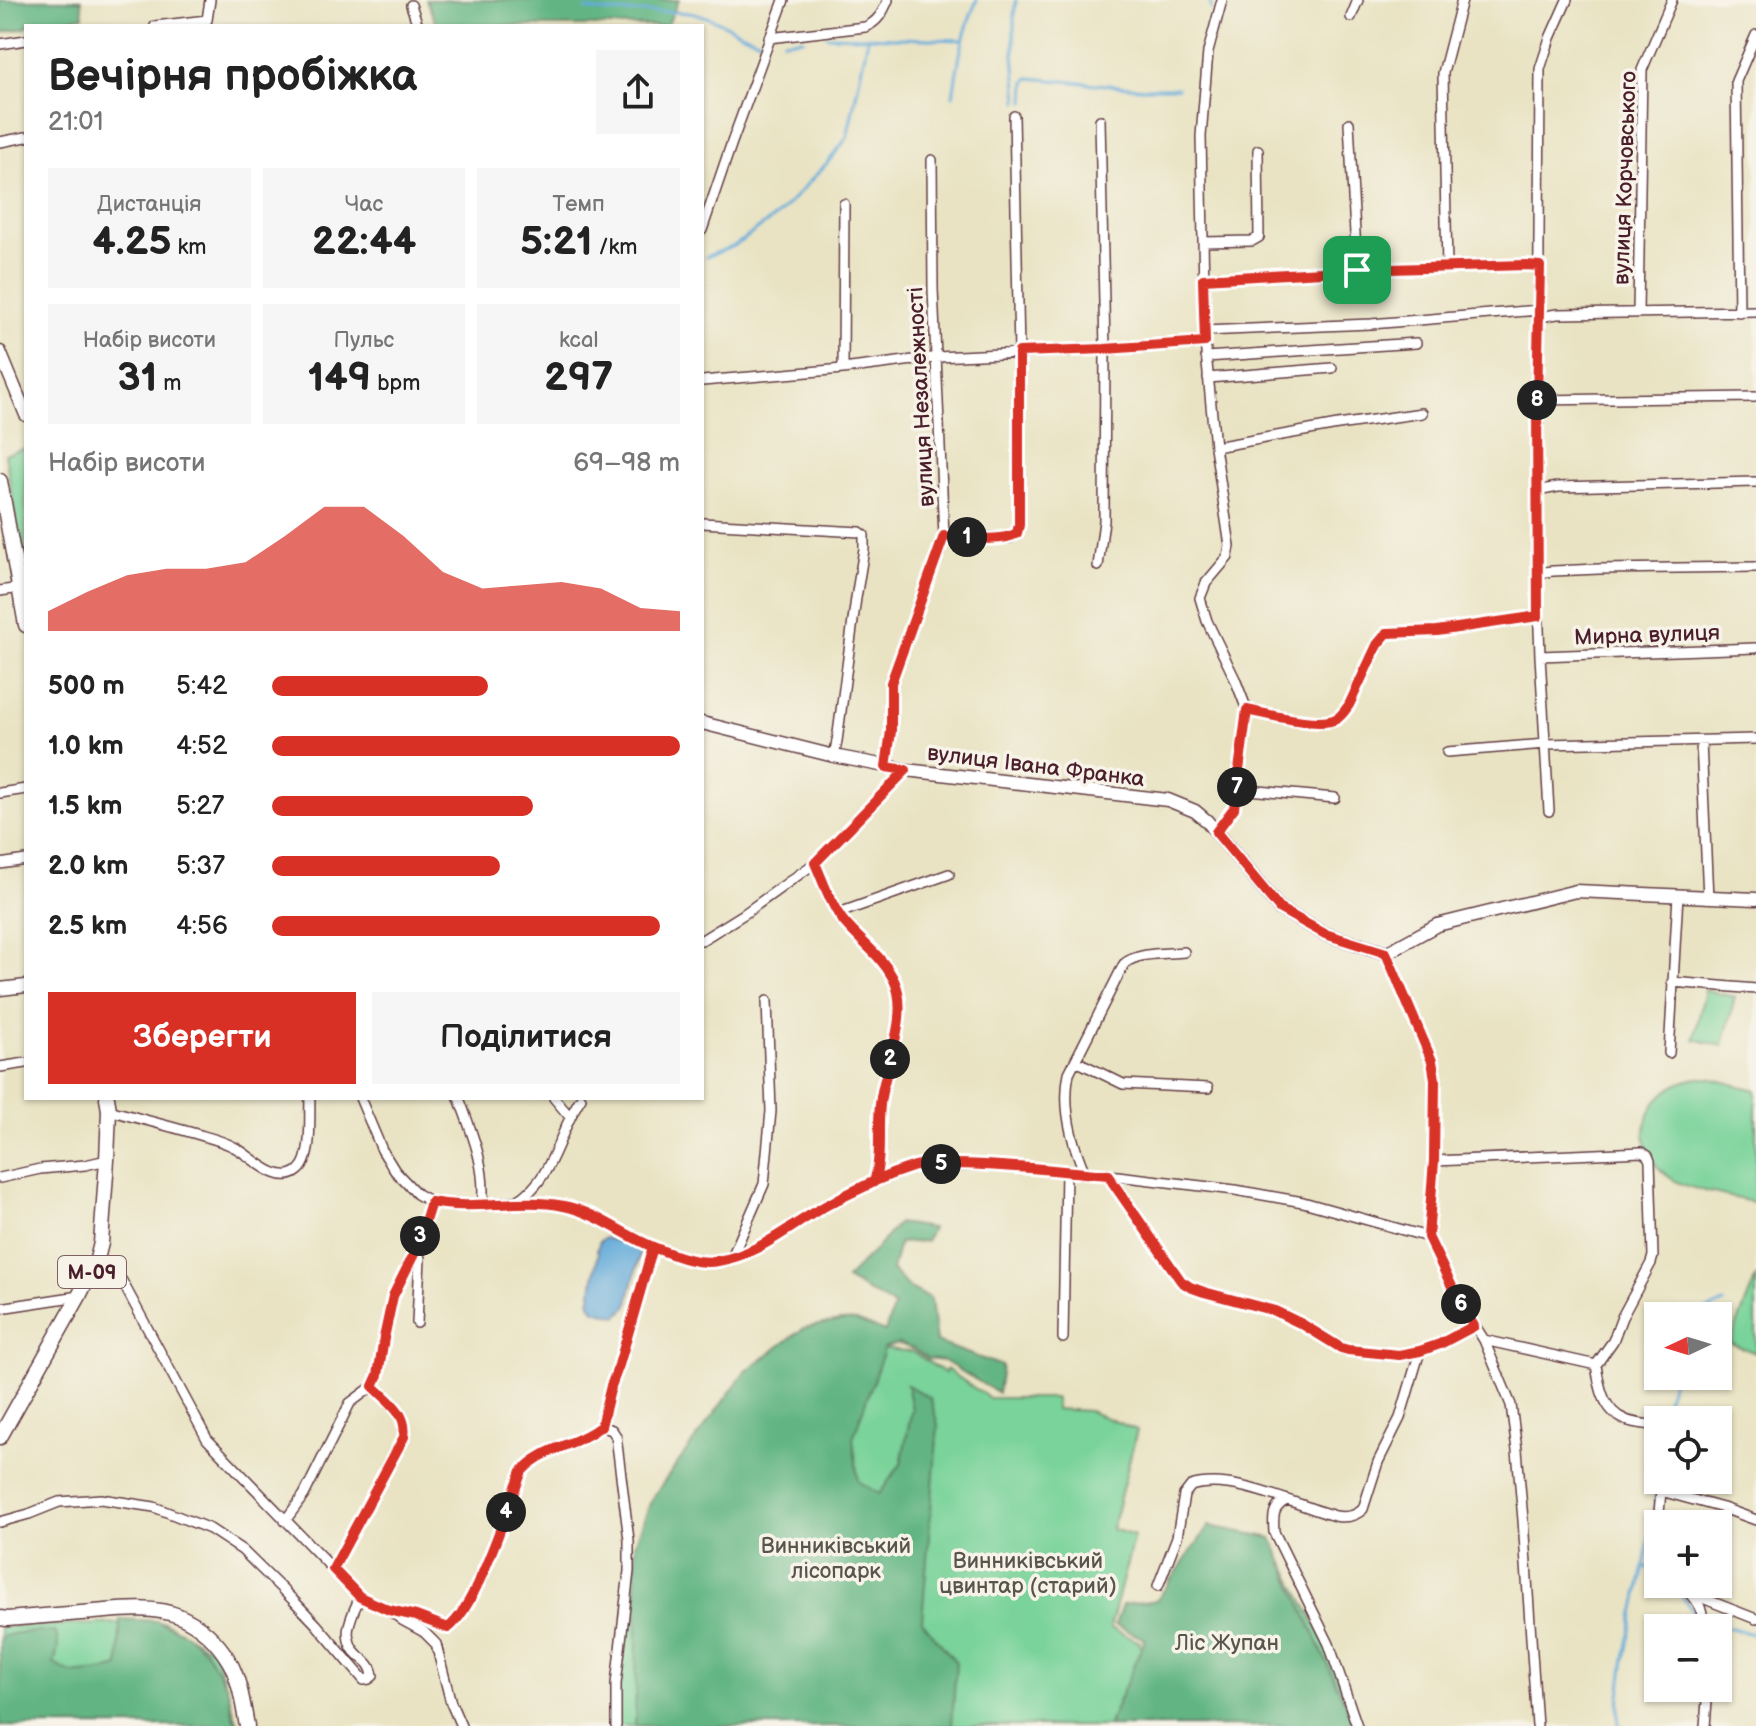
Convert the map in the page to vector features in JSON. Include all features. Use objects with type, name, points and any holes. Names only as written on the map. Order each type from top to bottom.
[{"type":"main road","points":[[0,481],[24,614]]},
{"type":"main road","name":"М-09","points":[[0,1437],[93,1270],[101,1243],[108,1104]]},
{"type":"main road","points":[[0,1618],[124,1610],[177,1615],[206,1632],[230,1663],[242,1698],[247,1726]]},
{"type":"street","points":[[207,20],[210,0]]},
{"type":"street","points":[[704,224],[784,0]]},
{"type":"street","points":[[769,38],[865,27],[873,24],[888,0]]},
{"type":"street","points":[[1216,832],[1234,808],[1247,710],[1207,621],[1200,598],[1201,590],[1228,557],[1230,546],[1208,378],[1203,279],[1201,136],[1204,89],[1208,52],[1222,0]]},
{"type":"street","points":[[1351,17],[1358,0]]},
{"type":"street","points":[[1447,268],[1443,73],[1462,0]]},
{"type":"street","points":[[1549,811],[1537,573],[1540,69],[1567,0]]},
{"type":"street","name":"вулиця Корчовського","points":[[1638,313],[1642,70],[1672,0]]},
{"type":"street","points":[[411,5],[417,24]]},
{"type":"street","points":[[172,24],[207,20]]},
{"type":"street","points":[[200,24],[207,20]]},
{"type":"street","points":[[1739,312],[1736,81],[1756,35]]},
{"type":"street","points":[[0,44],[24,40]]},
{"type":"street","points":[[944,536],[1010,538],[1017,533],[1019,525],[1014,116]]},
{"type":"street","points":[[1098,566],[1104,521],[1105,349],[1100,120]]},
{"type":"street","points":[[1349,123],[1357,270]]},
{"type":"street","points":[[0,142],[24,137]]},
{"type":"street","points":[[1203,242],[1252,241],[1259,237],[1258,150]]},
{"type":"street","name":"вулиця Незалежності","points":[[886,767],[891,731],[891,683],[944,536],[933,289],[932,160]]},
{"type":"street","points":[[843,369],[844,204]]},
{"type":"street","points":[[1203,279],[1357,270],[1540,266]]},
{"type":"street","points":[[704,381],[937,357],[1105,349],[1205,337],[1371,324],[1539,313],[1756,311]]},
{"type":"street","points":[[1206,357],[1416,343]]},
{"type":"street","points":[[0,352],[24,410]]},
{"type":"street","points":[[1208,378],[1332,368]]},
{"type":"street","points":[[1537,400],[1756,397]]},
{"type":"street","points":[[1215,447],[1422,413]]},
{"type":"street","points":[[1537,491],[1558,487],[1756,482]]},
{"type":"street","points":[[704,523],[860,532],[865,538],[834,756]]},
{"type":"street","points":[[1537,573],[1756,567]]},
{"type":"street","points":[[0,591],[19,588]]},
{"type":"street","points":[[1247,710],[1313,722],[1336,719],[1349,705],[1377,645],[1387,633],[1437,631],[1538,616]]},
{"type":"street","name":"Мирна вулиця","points":[[1540,656],[1756,648]]},
{"type":"street","name":"вулиця Івана Франка","points":[[704,724],[886,767],[1168,800],[1195,811],[1207,821],[1280,909],[1325,934],[1386,953]]},
{"type":"street","points":[[1447,752],[1546,744],[1756,739]]},
{"type":"street","points":[[1701,742],[1708,898]]},
{"type":"street","points":[[704,939],[815,863],[906,770]]},
{"type":"street","points":[[0,793],[24,789]]},
{"type":"street","points":[[1237,789],[1335,798]]},
{"type":"street","points":[[0,864],[24,860]]},
{"type":"street","points":[[815,863],[844,922],[883,960],[898,991],[900,1007],[896,1034],[880,1099],[878,1169],[874,1182]]},
{"type":"street","points":[[839,913],[949,874]]},
{"type":"street","points":[[1537,1726],[1523,1520],[1511,1405],[1484,1340],[1458,1299],[1428,1237],[1434,1161],[1435,1079],[1432,1061],[1386,953],[1437,925],[1576,891],[1756,899]]},
{"type":"street","points":[[1669,1053],[1678,895]]},
{"type":"street","points":[[1085,1173],[1075,1150],[1067,1103],[1069,1073],[1124,964],[1138,956],[1184,952]]},
{"type":"street","points":[[1672,982],[1756,989]]},
{"type":"street","points":[[0,989],[24,986]]},
{"type":"street","points":[[732,1257],[764,1184],[771,1111],[767,1001]]},
{"type":"street","points":[[1076,1061],[1123,1084],[1208,1088]]},
{"type":"street","points":[[0,1067],[24,1063]]},
{"type":"street","points":[[108,1104],[221,1141],[274,1173],[291,1175],[304,1164],[307,1153],[310,1100]]},
{"type":"street","points":[[361,1100],[382,1150],[395,1171],[417,1194],[431,1202],[482,1206],[517,1201],[576,1208],[653,1247],[701,1261],[717,1261],[749,1253],[824,1207],[874,1182],[918,1165],[1003,1166],[1235,1190],[1303,1202],[1428,1237]]},
{"type":"street","points":[[460,1100],[475,1140],[484,1191],[482,1206]]},
{"type":"street","points":[[556,1100],[570,1117]]},
{"type":"street","points":[[517,1201],[528,1195],[541,1179],[580,1100]]},
{"type":"street","points":[[1434,1161],[1642,1152],[1648,1156],[1653,1256],[1613,1341],[1596,1365],[1599,1386],[1608,1406],[1625,1420],[1644,1423]]},
{"type":"street","points":[[0,1178],[107,1160]]},
{"type":"street","points":[[1063,1338],[1066,1171]]},
{"type":"street","points":[[1109,1175],[1181,1281],[1190,1287],[1275,1311],[1348,1350],[1399,1355],[1440,1344],[1474,1326]]},
{"type":"street","points":[[285,1521],[304,1495],[350,1403],[373,1386],[378,1375],[393,1296],[416,1250],[431,1202]]},
{"type":"street","points":[[93,1270],[111,1272],[122,1281],[207,1439],[360,1597],[389,1610],[448,1628],[455,1624],[475,1589],[522,1471],[541,1455],[585,1438],[601,1426],[653,1247]]},
{"type":"street","points":[[416,1250],[420,1258],[417,1323]]},
{"type":"street","points":[[0,1308],[79,1296]]},
{"type":"street","points":[[1484,1340],[1596,1365]]},
{"type":"street","points":[[1158,1586],[1177,1537],[1184,1495],[1191,1486],[1237,1485],[1342,1517],[1358,1514],[1363,1509],[1378,1462],[1400,1418],[1420,1351]]},
{"type":"street","points":[[333,1569],[404,1437],[404,1419],[373,1386]]},
{"type":"street","points":[[601,1426],[612,1430],[616,1436],[629,1540],[629,1571],[616,1684],[616,1726]]},
{"type":"street","points":[[1672,1494],[1756,1520]]},
{"type":"street","points":[[0,1522],[59,1502],[101,1499],[154,1507],[210,1529],[242,1550],[316,1624],[364,1680],[373,1676],[373,1671],[353,1650],[347,1631],[360,1597]]},
{"type":"street","points":[[1287,1500],[1274,1510],[1274,1532],[1329,1644],[1357,1726]]},
{"type":"street","points":[[1703,1598],[1756,1619]]},
{"type":"street","points":[[389,1610],[424,1632],[436,1644],[451,1703],[461,1726]]},
{"type":"street","points":[[1705,1726],[1707,1702]]},
{"type":"green space","points":[[0,0],[81,0],[83,16],[48,24],[24,24],[24,28],[0,33]]},
{"type":"green space","points":[[426,0],[679,0],[668,24],[436,24]]},
{"type":"green space","points":[[24,449],[24,570],[5,454]]},
{"type":"green space","points":[[1705,990],[1735,997],[1723,1046],[1694,1039]]},
{"type":"green space","points":[[1697,1078],[1756,1090],[1756,1203],[1680,1183],[1657,1166],[1648,1152],[1645,1136],[1647,1120],[1654,1106],[1664,1093],[1679,1083]]},
{"type":"green space","points":[[898,1223],[932,1228],[926,1241],[899,1243],[892,1270],[908,1287],[931,1299],[936,1342],[1002,1366],[998,1393],[944,1361],[928,1359],[899,1344],[885,1347],[853,1438],[858,1481],[879,1494],[901,1464],[912,1409],[907,1385],[930,1398],[938,1425],[922,1621],[956,1662],[952,1726],[635,1726],[635,1544],[652,1498],[745,1372],[804,1328],[856,1321],[885,1332],[894,1306],[846,1279]]},
{"type":"green space","points":[[1756,1277],[1756,1353],[1732,1344]]},
{"type":"green space","name":"Винниківський лісопарк","points":[[825,1341],[913,1352],[945,1373],[946,1369],[989,1398],[1055,1398],[1056,1409],[1089,1411],[1137,1430],[1112,1529],[1134,1536],[1110,1628],[1140,1642],[1139,1645],[1164,1660],[1156,1619],[1170,1579],[1199,1586],[1284,1563],[1326,1645],[1356,1726],[617,1726],[632,1563],[669,1479]]},
{"type":"green space","name":"Ліс Жупан","points":[[1209,1526],[1272,1538],[1355,1726],[1108,1726],[1145,1639],[1115,1625],[1122,1605],[1157,1600]]},
{"type":"green space","points":[[120,1619],[157,1621],[185,1633],[204,1649],[227,1686],[236,1726],[0,1726],[0,1637],[54,1631],[58,1643],[54,1664],[72,1673],[103,1670],[119,1667]]},
{"type":"green space","points":[[164,1622],[214,1651],[239,1726],[0,1726],[0,1627]]},
{"type":"water","points":[[605,1238],[635,1246],[640,1254],[627,1307],[618,1316],[594,1310],[590,1303],[597,1249]]},
{"type":"waterway","points":[[953,96],[959,59],[977,0]]},
{"type":"waterway","points":[[1016,0],[1014,55],[1018,101]]},
{"type":"waterway","points":[[1210,0],[1211,9]]},
{"type":"waterway","points":[[586,9],[700,15],[759,40]]},
{"type":"waterway","points":[[827,36],[963,40]]},
{"type":"waterway","points":[[706,257],[734,246],[779,214],[847,138],[868,38]]},
{"type":"waterway","points":[[783,41],[803,39]]},
{"type":"waterway","points":[[1025,102],[1029,78],[1141,88],[1178,88]]},
{"type":"waterway","points":[[1666,1406],[1670,1390]]},
{"type":"waterway","points":[[1618,1726],[1625,1658],[1653,1522],[1655,1494]]},
{"type":"waterway","points":[[1684,1598],[1694,1612]]},
{"type":"waterway","points":[[1732,1628],[1756,1635]]},
{"type":"route","points":[[1357,270],[1203,279],[1205,342],[1019,352],[1017,533],[1010,538],[944,536],[891,683],[891,731],[886,767],[906,770],[815,863],[844,922],[883,960],[898,991],[900,1007],[896,1034],[880,1099],[878,1169],[874,1182],[824,1207],[749,1253],[717,1261],[686,1259],[653,1247],[576,1208],[517,1201],[482,1206],[431,1202],[416,1250],[393,1296],[378,1375],[373,1386],[404,1419],[404,1437],[333,1569],[360,1597],[389,1610],[448,1628],[455,1624],[475,1589],[522,1471],[541,1455],[585,1438],[601,1426],[653,1247],[686,1259],[701,1261],[717,1261],[732,1257],[749,1253],[824,1207],[874,1182],[918,1165],[969,1164],[1109,1175],[1181,1281],[1204,1292],[1275,1311],[1341,1348],[1399,1355],[1440,1344],[1474,1326],[1428,1237],[1434,1161],[1435,1079],[1432,1061],[1386,953],[1325,934],[1280,909],[1216,832],[1234,808],[1247,710],[1313,722],[1336,719],[1349,705],[1377,645],[1387,633],[1437,631],[1538,616],[1540,266],[1357,270]]},
{"type":"park label","name":"Винниківський цвинтар (старий)","points":[[1028,1572]]}]
